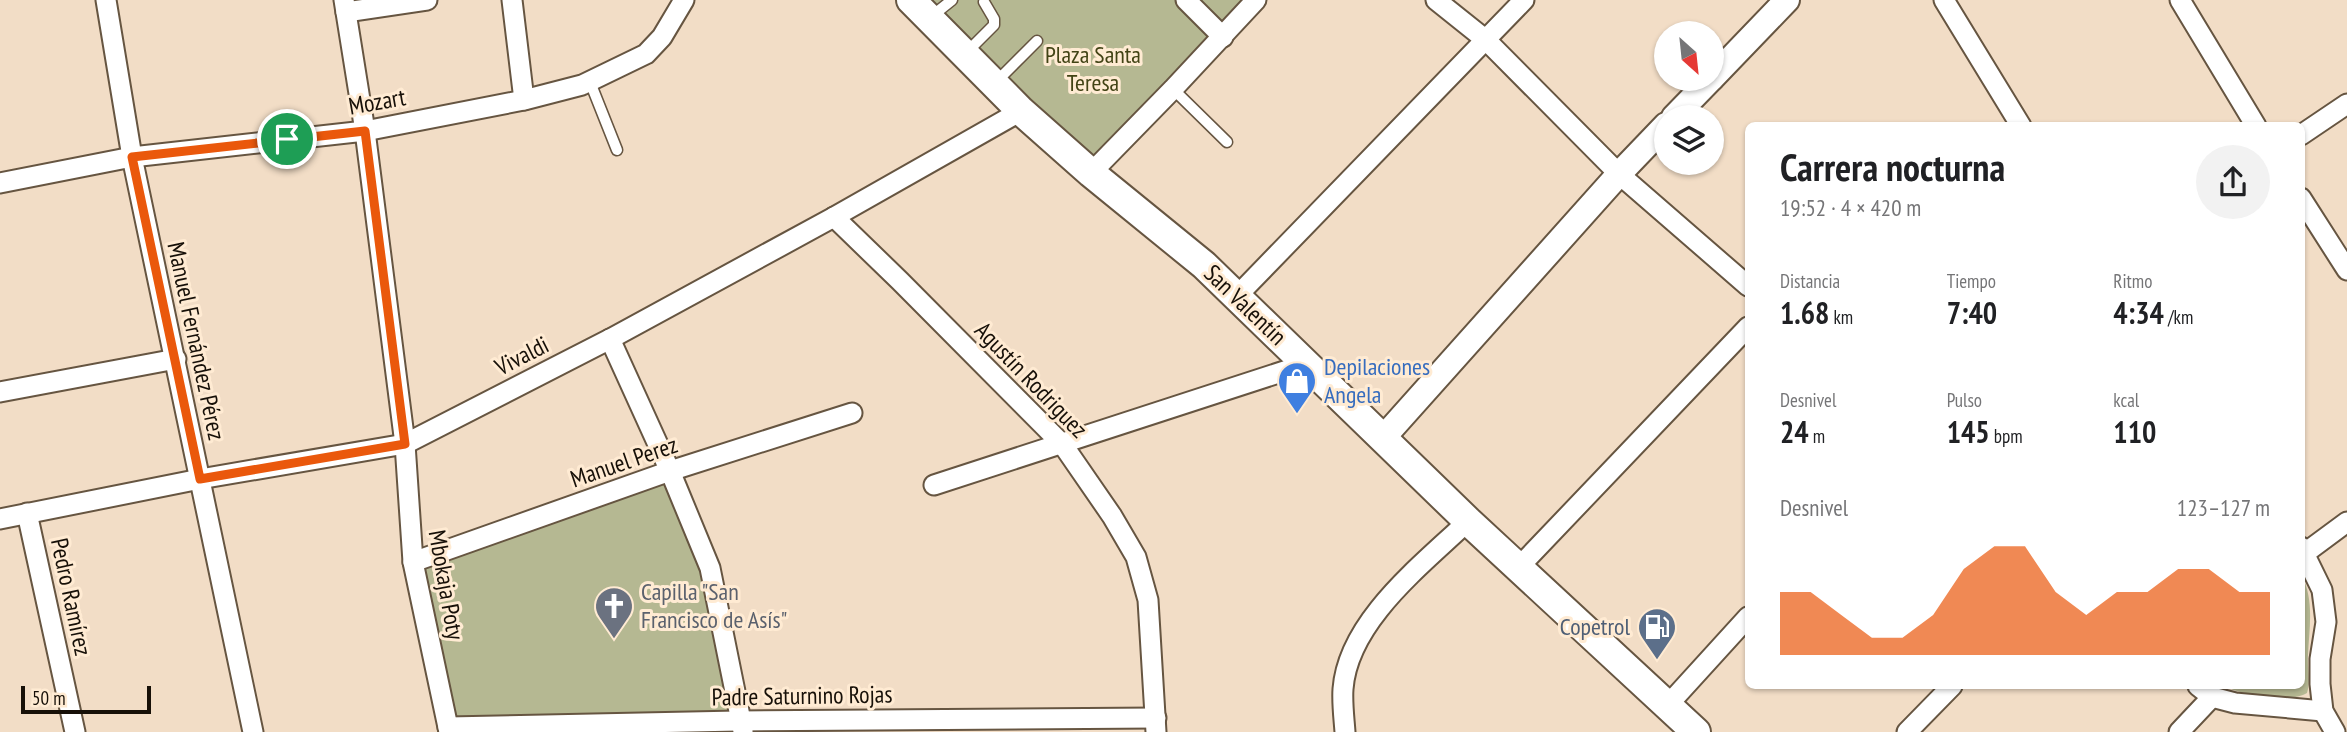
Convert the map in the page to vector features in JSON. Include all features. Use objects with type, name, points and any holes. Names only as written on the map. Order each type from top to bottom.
[{"type":"main road","name":"San Valentín","points":[[920,9],[1021,111],[1091,173],[1204,265],[1468,521],[1696,732]]},
{"type":"street","name":"Manuel Fernández Pérez","points":[[106,0],[132,157],[253,732]]},
{"type":"street","points":[[345,6],[427,0]]},
{"type":"street","points":[[512,0],[524,100]]},
{"type":"street","name":"Mozart","points":[[0,183],[132,157],[365,131],[524,100],[590,82],[646,54],[662,37],[684,0]]},
{"type":"street","points":[[1186,0],[1223,37]]},
{"type":"street","points":[[1091,173],[1256,0]]},
{"type":"street","points":[[1436,0],[1486,40],[1619,174],[1745,283]]},
{"type":"street","points":[[1236,297],[1524,0]]},
{"type":"street","points":[[1724,65],[1787,0]]},
{"type":"street","points":[[1944,0],[2019,122]]},
{"type":"street","points":[[2180,0],[2254,122]]},
{"type":"street","name":"Mbokaja Poty","points":[[345,6],[365,131],[405,444],[413,562],[448,729]]},
{"type":"street","points":[[1686,105],[1699,91]]},
{"type":"street","points":[[2305,132],[2347,104]]},
{"type":"street","name":"Vivaldi","points":[[0,519],[200,479],[405,444],[610,339],[1021,111]]},
{"type":"street","points":[[1383,438],[1654,138]]},
{"type":"street","points":[[2305,204],[2347,270]]},
{"type":"street","name":"Agustín Rodriguez","points":[[834,217],[1063,445],[1112,516],[1136,557],[1148,600],[1156,725]]},
{"type":"street","points":[[1519,567],[1745,330]]},
{"type":"street","points":[[610,339],[670,471],[710,568],[742,727]]},
{"type":"street","points":[[0,393],[176,359]]},
{"type":"street","points":[[934,485],[1306,364]]},
{"type":"street","name":"Manuel Perez","points":[[413,562],[670,471],[852,413]]},
{"type":"street","name":"Pedro Ramírez","points":[[27,513],[75,732]]},
{"type":"street","points":[[1345,732],[1343,688],[1353,652],[1369,622],[1390,596],[1468,521]]},
{"type":"street","points":[[2305,549],[2347,522]]},
{"type":"street","points":[[2305,554],[2322,590],[2326,622],[2320,659],[2323,711],[2335,732]]},
{"type":"street","points":[[1667,706],[1745,620]]},
{"type":"street","points":[[1907,732],[1949,689]]},
{"type":"street","points":[[2179,732],[2205,691],[2247,704],[2323,711]]},
{"type":"street","name":"Padre Saturnino Rojas","points":[[448,729],[1156,725]]},
{"type":"lane","points":[[920,9],[952,0]]},
{"type":"lane","points":[[964,55],[994,25],[994,19],[984,2]]},
{"type":"lane","points":[[993,85],[1037,41]]},
{"type":"lane","points":[[590,82],[617,150]]},
{"type":"lane","points":[[1173,89],[1227,142]]},
{"type":"green space","name":"Plaza Santa Teresa","points":[[919,0],[1250,0],[1096,167]]},
{"type":"green space","points":[[663,475],[692,536],[739,721],[448,727],[413,562]]},
{"type":"green space","points":[[2305,584],[2310,604],[2307,693],[2278,698],[2232,689],[2305,689]]},
{"type":"place","name":"Depilaciones Angela","points":[[1297,415]]},
{"type":"place","name":"Capilla \"San Francisco de Asís\"","points":[[614,640]]},
{"type":"place","name":"Copetrol","points":[[1657,661]]},
{"type":"route","points":[[365,131],[405,444],[200,479],[132,157],[287,139],[365,131]]}]
